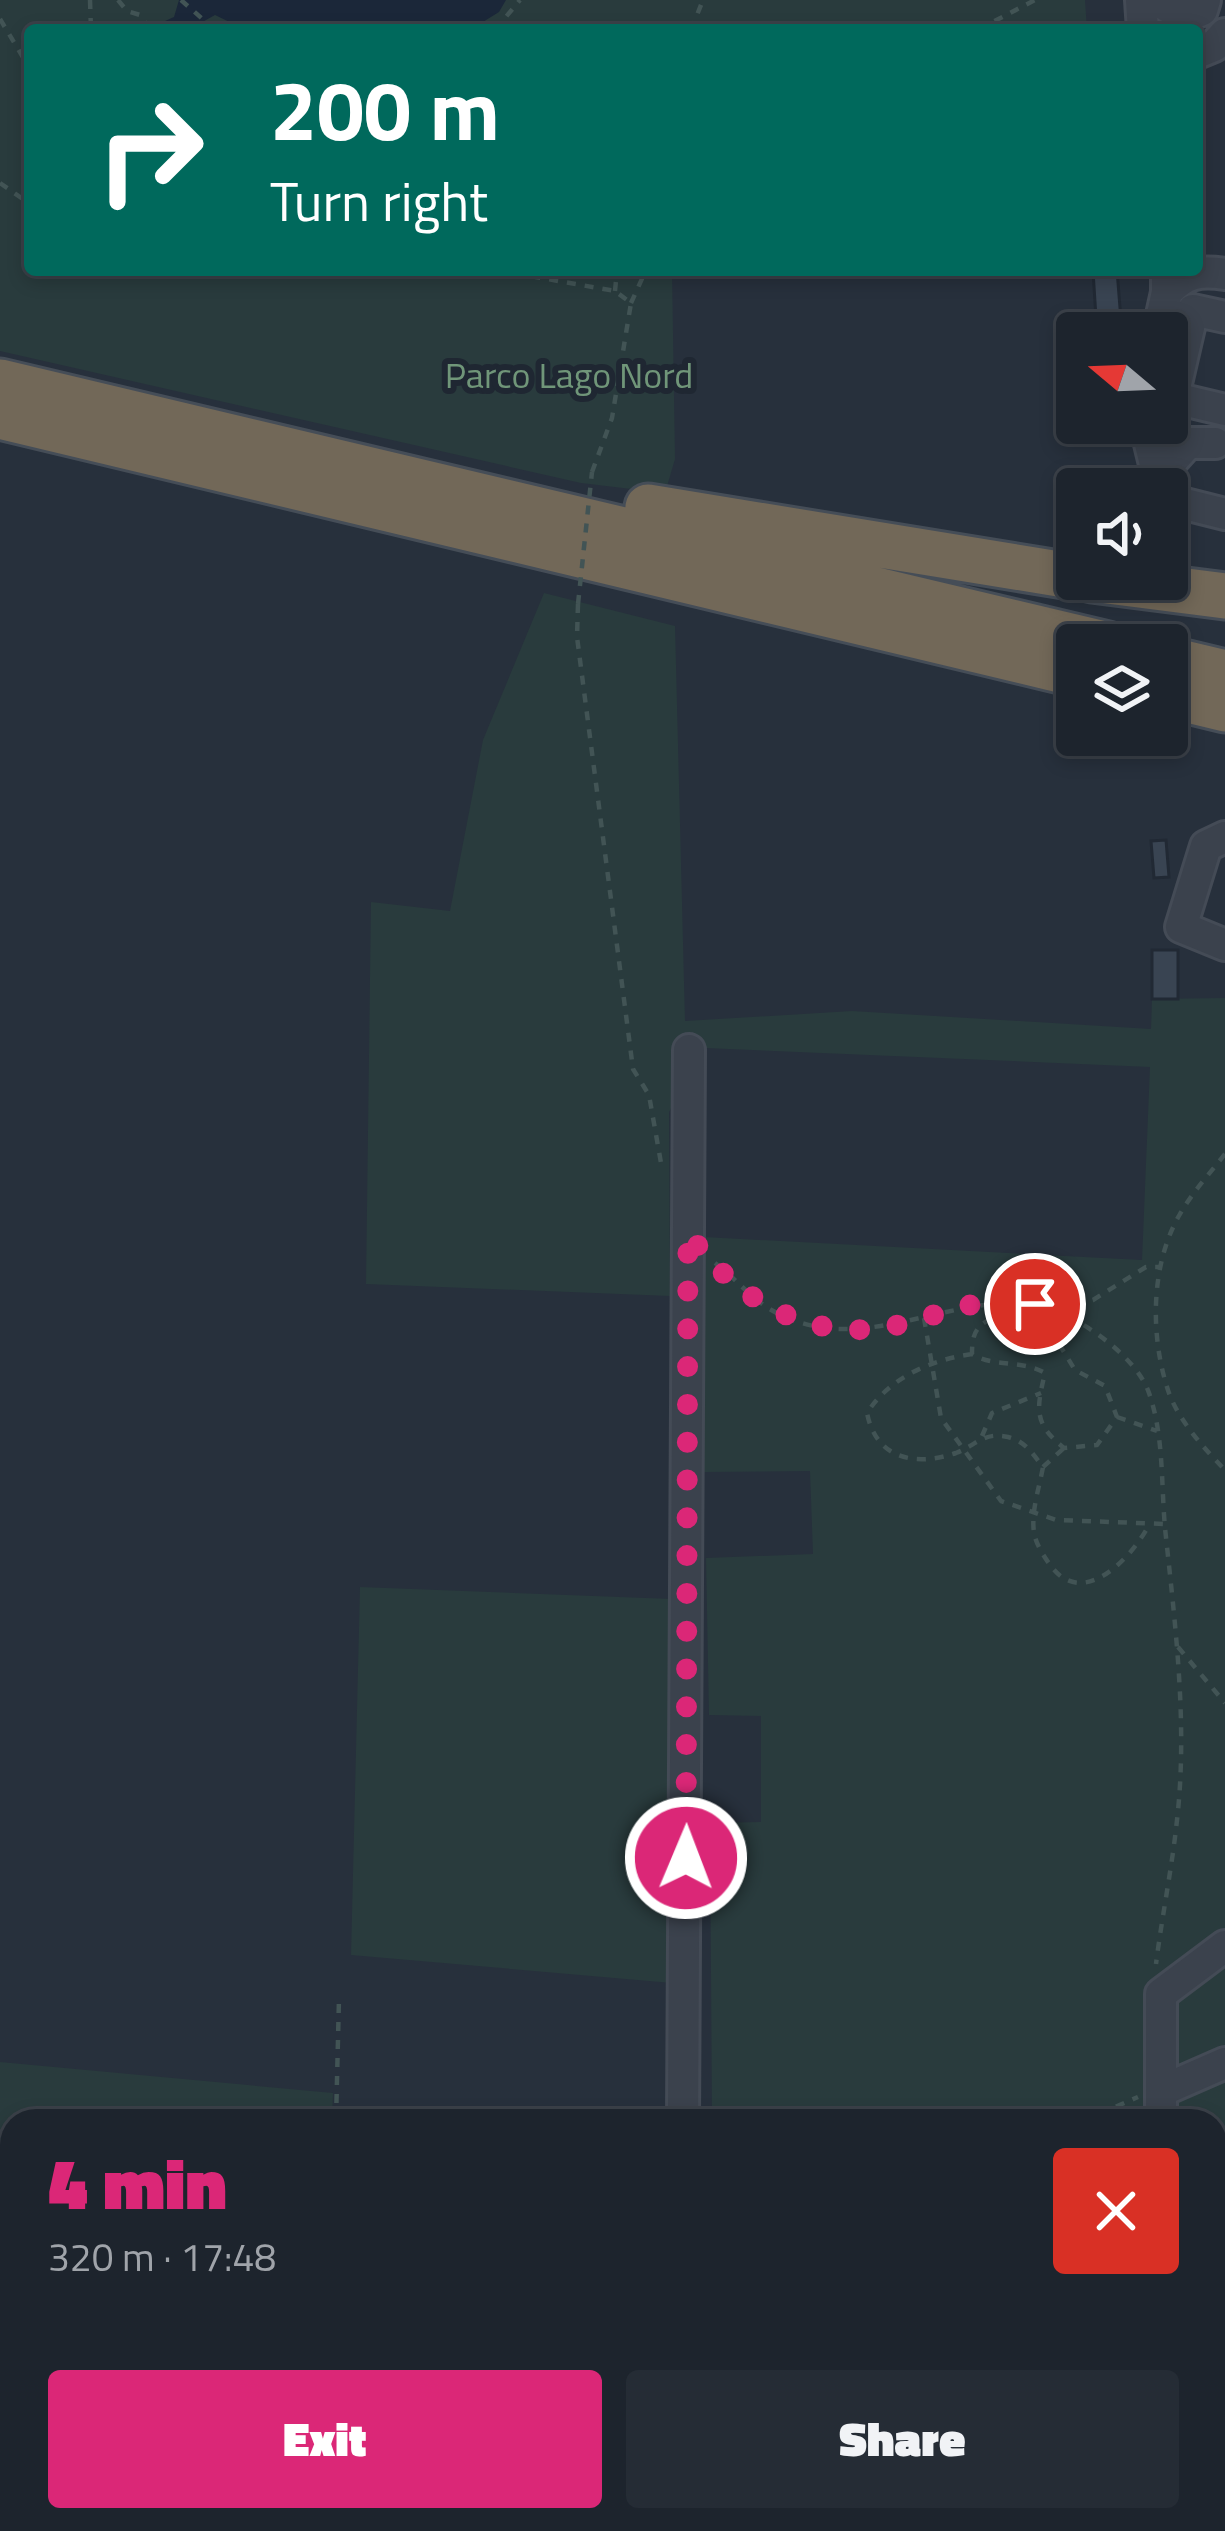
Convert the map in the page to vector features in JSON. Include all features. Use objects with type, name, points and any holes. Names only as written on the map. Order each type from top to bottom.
[{"type":"highway","points":[[0,382],[1056,633]]},
{"type":"highway","points":[[133,413],[161,404],[175,405],[497,479],[1056,574]]},
{"type":"highway","points":[[0,416],[1056,669]]},
{"type":"highway","points":[[1188,591],[1225,596]]},
{"type":"highway","points":[[1188,664],[1225,673]]},
{"type":"highway","points":[[1188,700],[1225,709]]},
{"type":"street","points":[[1162,0],[1172,10],[1195,14],[1205,0]]},
{"type":"street","points":[[1162,312],[1167,281]]},
{"type":"street","points":[[1225,317],[1193,310],[1174,392],[1183,400],[1225,410]]},
{"type":"street","points":[[1188,434],[1220,445]]},
{"type":"street","points":[[1169,468],[1188,443],[1220,445]]},
{"type":"street","points":[[1188,504],[1225,514]]},
{"type":"street","points":[[1188,720],[1225,733]]},
{"type":"street","points":[[1225,837],[1206,846],[1181,927],[1225,945]]},
{"type":"street","points":[[683,2109],[689,1050]]},
{"type":"street","points":[[1156,2102],[1161,1994],[1225,1946]]},
{"type":"street","points":[[1156,2102],[1225,2063]]},
{"type":"path","points":[[118,0],[146,24]]},
{"type":"path","points":[[182,0],[208,24]]},
{"type":"path","points":[[500,24],[520,0]]},
{"type":"path","points":[[989,24],[1035,0]]},
{"type":"path","points":[[0,19],[24,59]]},
{"type":"path","points":[[545,276],[615,291],[631,303]]},
{"type":"path","points":[[615,291],[616,276]]},
{"type":"path","points":[[643,276],[631,303],[612,418],[592,472],[577,637],[633,1069],[650,1095],[664,1177],[705,1256],[779,1315],[833,1331],[886,1327],[991,1301],[1035,1304],[1058,1310],[1106,1341],[1148,1388],[1157,1431],[1178,1647],[1178,1816],[1154,1981]]},
{"type":"path","points":[[1225,1154],[1178,1216],[1160,1267],[1155,1330],[1167,1390],[1200,1443],[1225,1471]]},
{"type":"path","points":[[1058,1310],[1093,1300],[1146,1267],[1160,1267]]},
{"type":"path","points":[[924,1318],[941,1418],[1001,1501],[1056,1520],[1165,1524]]},
{"type":"path","points":[[972,1354],[979,1325],[992,1318],[1038,1334],[1059,1344],[1076,1370],[1105,1386],[1117,1417],[1157,1431]]},
{"type":"path","points":[[1041,1393],[992,1413],[982,1436],[963,1451],[917,1460],[892,1455],[870,1431],[867,1413],[876,1399],[934,1359],[972,1354],[999,1363],[1031,1365],[1045,1373],[1039,1417],[1046,1434],[1064,1448]]},
{"type":"path","points":[[1148,1388],[1167,1390]]},
{"type":"path","points":[[1117,1417],[1096,1444],[1064,1448],[1043,1467],[1034,1538],[1049,1564],[1072,1583],[1088,1584],[1107,1574],[1142,1539],[1150,1522]]},
{"type":"path","points":[[982,1436],[1007,1436],[1028,1446],[1043,1467]]},
{"type":"path","points":[[1178,1647],[1225,1703]]},
{"type":"path","points":[[336,2109],[339,1998]]},
{"type":"path","points":[[1106,2109],[1128,2098],[1156,2102]]},
{"type":"green space","name":"Parco Lago Nord","points":[[0,0],[1085,0],[1087,24],[24,24],[24,276],[672,276],[675,459],[665,493],[581,483],[0,351]]},
{"type":"green space","points":[[544,593],[675,626],[685,1021],[852,1011],[1151,1029],[1152,999],[1225,998],[1225,2109],[712,2109],[710,1823],[761,1822],[761,1716],[709,1715],[706,1558],[813,1554],[810,1471],[704,1472],[704,1237],[1142,1260],[1150,1067],[705,1048],[669,1112],[670,1296],[366,1284],[371,902],[450,911],[483,740]]},
{"type":"green space","points":[[360,1587],[672,1599],[672,1983],[351,1955]]},
{"type":"green space","points":[[0,2062],[333,2093],[332,2109],[0,2109]]},
{"type":"water","points":[[179,0],[506,0],[499,12],[480,24],[234,24],[215,15],[199,24],[158,24],[174,17]]},
{"type":"building","points":[[1093,276],[1117,276],[1120,312],[1096,312]]},
{"type":"building","points":[[1166,840],[1169,877],[1154,878],[1151,841]]},
{"type":"building","points":[[1152,950],[1178,950],[1178,999],[1152,999]]},
{"type":"route","points":[[686,1858],[688,1232],[705,1256],[779,1315],[833,1331],[886,1327],[991,1301],[1035,1304]]}]
